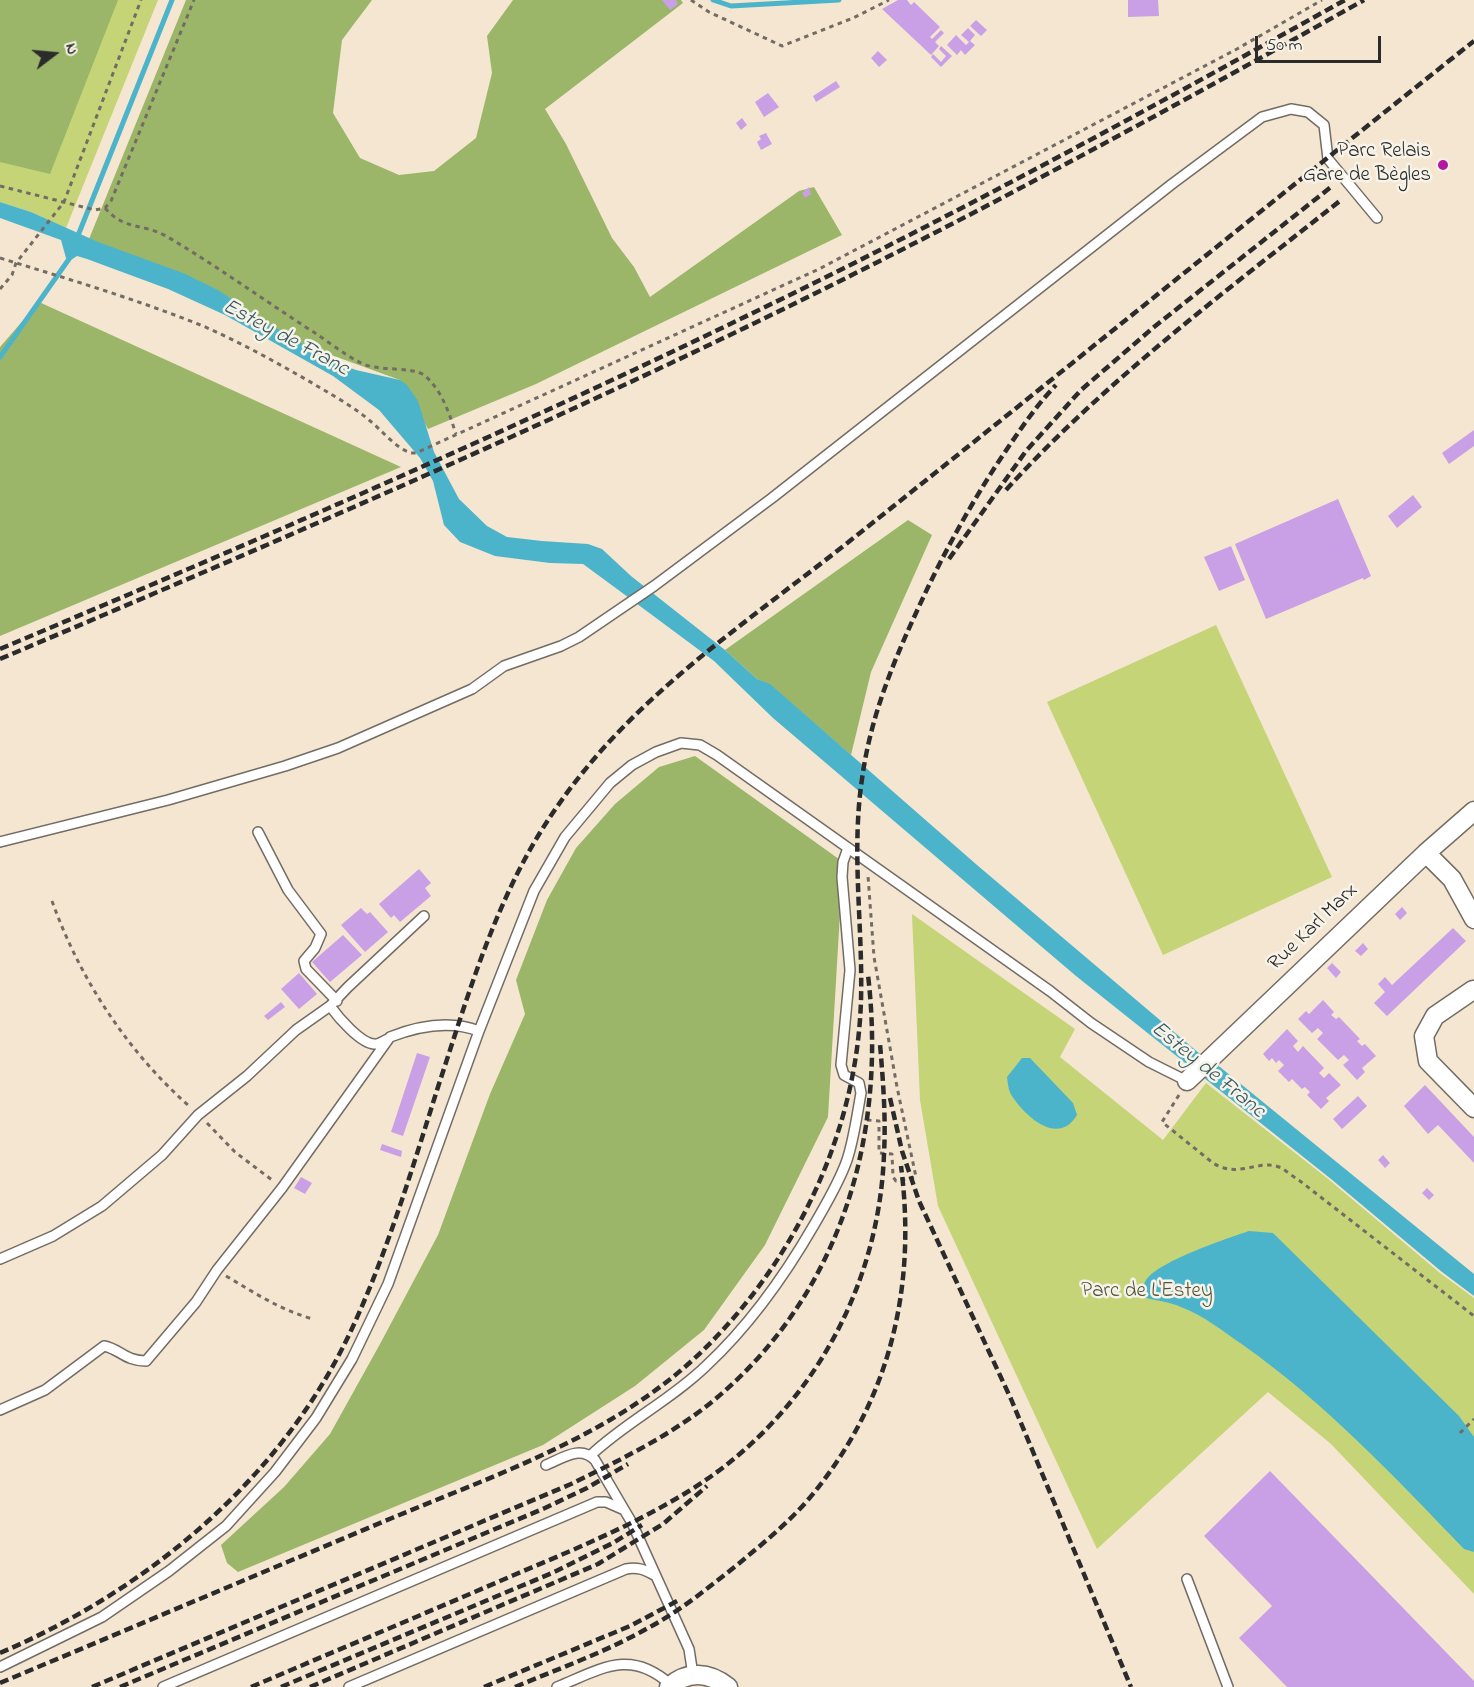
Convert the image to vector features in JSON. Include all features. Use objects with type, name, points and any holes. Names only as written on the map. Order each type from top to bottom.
[{"type":"street","name":"Rue Karl Marx","points":[[1192,1077],[1426,853],[1474,811]]},
{"type":"street","points":[[1426,853],[1452,879],[1474,919]]},
{"type":"street","points":[[1474,990],[1436,1016],[1424,1036],[1428,1061],[1474,1108]]},
{"type":"street","points":[[670,1686],[681,1678],[706,1675],[728,1687]]},
{"type":"lane","points":[[0,842],[168,800],[327,752],[472,688],[504,666],[579,638],[654,586],[772,498],[1172,184],[1262,117],[1291,109],[1308,112],[1323,126],[1328,159],[1377,218]]},
{"type":"lane","points":[[0,1667],[102,1617],[169,1571],[226,1526],[275,1472],[315,1418],[352,1359],[388,1284],[479,1031],[534,891],[565,837],[610,783],[632,765],[656,752],[681,743],[700,745],[717,755],[1091,1023],[1149,1062],[1192,1077]]},
{"type":"lane","points":[[258,832],[288,890],[321,934],[315,948],[304,961],[306,969],[334,1004],[343,1023],[369,1042],[379,1043],[415,1029],[449,1024],[466,1026],[479,1031]]},
{"type":"lane","points":[[591,1455],[607,1440],[662,1402],[706,1367],[754,1315],[794,1258],[828,1200],[847,1160],[861,1087],[856,1080],[844,1075],[841,1065],[850,970],[842,877],[843,862],[848,848]]},
{"type":"lane","points":[[0,1259],[53,1236],[102,1206],[162,1155],[198,1114],[247,1076],[296,1030],[334,1004],[348,987],[424,916]]},
{"type":"lane","points":[[0,1410],[45,1390],[104,1346],[130,1360],[146,1361],[196,1302],[217,1270],[282,1188],[390,1037]]},
{"type":"lane","points":[[546,1465],[580,1451],[591,1455],[598,1463],[632,1523],[689,1649],[693,1675]]},
{"type":"lane","points":[[163,1687],[597,1502],[606,1502],[622,1509]]},
{"type":"lane","points":[[349,1687],[626,1569],[635,1567],[645,1569],[654,1575]]},
{"type":"lane","points":[[1187,1579],[1228,1687]]},
{"type":"lane","points":[[557,1687],[600,1669],[619,1664],[643,1666],[658,1674],[670,1686]]},
{"type":"path","points":[[0,289],[12,275],[16,263],[64,202],[141,0]]},
{"type":"path","points":[[0,186],[95,210],[105,208],[111,201],[194,0]]},
{"type":"path","points":[[691,0],[709,12],[782,46],[853,18],[889,0]]},
{"type":"path","points":[[0,258],[71,279],[205,327],[289,369],[369,420],[411,454],[819,269],[1226,54],[1322,0]]},
{"type":"path","points":[[105,208],[112,216],[125,224],[161,233],[211,262],[292,319],[363,364],[422,374],[442,396],[456,434]]},
{"type":"path","points":[[856,1118],[879,1121],[879,1153],[892,1154],[893,1177],[896,1181],[916,1177],[874,957],[868,862]]},
{"type":"path","points":[[52,901],[78,963],[115,1023],[165,1084],[235,1152],[282,1188]]},
{"type":"path","points":[[1192,1077],[1162,1122],[1220,1168],[1245,1170],[1267,1165],[1279,1167],[1474,1316]]},
{"type":"path","points":[[217,1270],[271,1303],[313,1319]]},
{"type":"path","points":[[1460,1433],[1474,1419]]},
{"type":"green space","points":[[0,0],[158,0],[66,228],[31,212],[0,202]]},
{"type":"green space","points":[[0,0],[118,0],[50,174],[0,162]]},
{"type":"green space","points":[[186,0],[372,0],[342,40],[333,113],[360,158],[399,175],[434,171],[476,138],[492,73],[487,36],[513,0],[681,0],[683,3],[545,109],[566,144],[612,238],[634,267],[650,297],[799,191],[814,187],[842,235],[536,384],[428,429],[400,380],[301,344],[87,244]]},
{"type":"green space","points":[[39,302],[401,467],[0,636],[0,347]]},
{"type":"green space","points":[[908,520],[932,535],[871,672],[851,755],[770,685],[757,679],[725,650]]},
{"type":"green space","points":[[1216,625],[1332,877],[1163,955],[1047,702]]},
{"type":"green space","points":[[695,756],[843,862],[828,1117],[765,1245],[704,1330],[635,1386],[543,1445],[238,1572],[227,1563],[221,1545],[284,1487],[330,1434],[438,1235],[490,1094],[525,1014],[516,980],[547,900],[576,848],[615,804],[659,767]]},
{"type":"green space","name":"Parc de L'Estey","points":[[912,914],[1075,1029],[1060,1057],[1163,1140],[1206,1083],[1474,1298],[1474,1594],[1331,1444],[1268,1392],[1097,1549],[938,1206],[920,1100]]},
{"type":"water","name":"Estey de Franc","points":[[0,202],[31,212],[98,242],[183,273],[218,290],[267,323],[330,360],[356,370],[400,380],[407,385],[418,401],[434,452],[459,499],[487,526],[507,537],[588,544],[602,549],[631,576],[725,650],[757,679],[770,684],[977,865],[1200,1054],[1220,1067],[1474,1274],[1474,1296],[1076,976],[773,718],[714,661],[583,564],[550,563],[495,556],[460,542],[444,525],[433,481],[420,458],[379,410],[333,376],[225,315],[168,289],[87,259],[77,256],[71,260],[66,258],[61,240],[0,218]]},
{"type":"water","points":[[1022,1058],[1030,1058],[1073,1103],[1077,1115],[1069,1124],[1061,1128],[1042,1125],[1025,1112],[1012,1096],[1007,1077]]},
{"type":"water","points":[[1249,1231],[1273,1233],[1459,1416],[1474,1437],[1474,1552],[1464,1549],[1358,1441],[1273,1367],[1197,1314],[1173,1304],[1146,1298],[1144,1287],[1146,1280],[1164,1265],[1194,1251]]},
{"type":"building","points":[[662,0],[676,0],[678,4],[670,10]]},
{"type":"building","points":[[898,0],[907,0],[911,5],[914,2],[940,27],[930,37],[932,39],[941,30],[944,33],[935,42],[939,46],[931,55],[882,9]]},
{"type":"building","points":[[1128,0],[1158,0],[1159,16],[1128,17]]},
{"type":"building","points":[[976,20],[987,30],[981,36],[970,26]]},
{"type":"building","points":[[968,28],[975,35],[970,41],[975,45],[965,55],[961,50],[957,55],[947,45],[956,35],[966,45],[969,42],[961,35]]},
{"type":"building","points":[[941,46],[952,56],[941,67],[931,57],[933,54],[941,62],[946,56],[939,49]]},
{"type":"building","points":[[878,51],[887,60],[879,67],[871,58]]},
{"type":"building","points":[[836,81],[840,87],[816,102],[813,96]]},
{"type":"building","points":[[768,93],[779,107],[764,117],[755,102]]},
{"type":"building","points":[[742,118],[747,125],[741,130],[736,123]]},
{"type":"building","points":[[766,133],[772,144],[761,150],[757,142],[761,139],[759,136]]},
{"type":"building","points":[[809,187],[811,194],[805,198],[802,193]]},
{"type":"building","points":[[1474,430],[1474,446],[1449,464],[1442,453]]},
{"type":"building","points":[[1413,495],[1422,507],[1397,528],[1388,516]]},
{"type":"building","points":[[1338,499],[1371,576],[1266,619],[1235,544]]},
{"type":"building","points":[[1231,546],[1245,580],[1219,591],[1204,557]]},
{"type":"building","points":[[419,869],[431,883],[425,888],[431,896],[400,922],[394,915],[391,918],[379,904]]},
{"type":"building","points":[[1402,907],[1407,913],[1400,920],[1395,914]]},
{"type":"building","points":[[361,908],[367,914],[370,912],[388,932],[365,952],[341,925]]},
{"type":"building","points":[[1453,928],[1466,941],[1387,1016],[1374,1003],[1385,992],[1378,984],[1385,977],[1392,985]]},
{"type":"building","points":[[343,935],[362,955],[330,982],[312,962]]},
{"type":"building","points":[[1363,943],[1368,949],[1361,956],[1355,951]]},
{"type":"building","points":[[1332,963],[1341,972],[1336,978],[1327,968]]},
{"type":"building","points":[[299,973],[317,994],[299,1009],[281,989]]},
{"type":"building","points":[[1323,1000],[1334,1012],[1331,1015],[1336,1019],[1339,1017],[1360,1039],[1357,1041],[1362,1046],[1365,1044],[1376,1056],[1362,1068],[1365,1072],[1357,1080],[1343,1065],[1349,1060],[1344,1055],[1338,1060],[1317,1039],[1323,1033],[1318,1028],[1312,1033],[1298,1019],[1306,1011],[1309,1014]]},
{"type":"building","points":[[281,1002],[285,1007],[268,1020],[264,1016]]},
{"type":"building","points":[[1287,1029],[1298,1041],[1293,1046],[1298,1052],[1303,1046],[1324,1068],[1319,1073],[1324,1078],[1329,1073],[1341,1085],[1326,1098],[1329,1101],[1321,1109],[1307,1095],[1310,1092],[1305,1087],[1302,1089],[1292,1079],[1289,1082],[1278,1071],[1284,1065],[1279,1060],[1276,1063],[1272,1058],[1269,1061],[1263,1054]]},
{"type":"building","points":[[417,1053],[430,1057],[403,1136],[391,1132]]},
{"type":"building","points":[[1425,1085],[1474,1137],[1474,1163],[1438,1125],[1428,1134],[1404,1106]]},
{"type":"building","points":[[1358,1096],[1367,1106],[1342,1129],[1333,1119]]},
{"type":"building","points":[[382,1144],[402,1151],[401,1157],[380,1150]]},
{"type":"building","points":[[1383,1155],[1390,1163],[1385,1168],[1378,1160]]},
{"type":"building","points":[[301,1177],[312,1183],[305,1194],[294,1188]]},
{"type":"building","points":[[1427,1188],[1434,1195],[1429,1200],[1422,1193]]},
{"type":"building","points":[[1270,1471],[1474,1681],[1474,1687],[1287,1687],[1239,1638],[1272,1606],[1204,1536]]},
{"type":"waterway","points":[[77,238],[172,0]]},
{"type":"waterway","points":[[713,0],[731,6],[839,0]]},
{"type":"waterway","points":[[0,357],[71,253]]},
{"type":"railway","points":[[0,649],[383,484],[761,309],[1055,159],[1345,0]]},
{"type":"railway","points":[[0,659],[480,451],[765,318],[1067,164],[1364,0]]},
{"type":"railway","points":[[0,1653],[56,1626],[110,1595],[161,1560],[209,1520],[253,1476],[292,1429],[326,1377],[355,1322],[379,1265],[481,959],[506,896],[538,836],[564,797],[622,728],[721,640],[866,528],[1474,41]]},
{"type":"railway","points":[[949,559],[1026,451],[1081,390],[1154,327],[1331,187]]},
{"type":"railway","points":[[1006,490],[1084,411],[1125,374],[1210,303],[1341,200]]},
{"type":"railway","points":[[0,1683],[507,1471],[583,1435],[619,1415],[686,1366],[723,1330],[756,1290],[786,1247],[811,1201],[831,1152],[846,1103],[857,1052],[861,1000],[857,834],[862,779],[876,715],[898,653],[963,520],[1016,435],[1056,385]]},
{"type":"railway","points":[[92,1687],[571,1484],[662,1436],[713,1401],[757,1359],[794,1312],[823,1262],[846,1209],[861,1153],[870,1095],[872,1035],[868,975]]},
{"type":"railway","points":[[251,1687],[625,1526],[689,1491],[731,1461],[769,1427],[801,1388],[829,1346],[851,1302],[868,1254],[879,1205],[884,1154],[880,1044]]},
{"type":"railway","points":[[890,1098],[902,1151],[919,1201],[1011,1399],[1131,1687]]},
{"type":"railway","points":[[515,1687],[616,1645],[683,1607],[782,1527],[807,1501],[835,1464],[859,1426],[877,1386],[891,1344],[900,1301],[905,1257],[905,1212],[901,1166]]},
{"type":"railway","points":[[120,1687],[545,1508],[587,1488],[628,1464]]},
{"type":"railway","points":[[310,1687],[598,1564],[663,1524],[707,1486]]},
{"type":"railway","points":[[281,1687],[552,1573],[613,1543],[642,1525]]},
{"type":"railway","points":[[484,1687],[630,1626],[681,1599]]},
{"type":"place","name":"Parc Relais Gare de Bègles","points":[[1443,165]]}]
